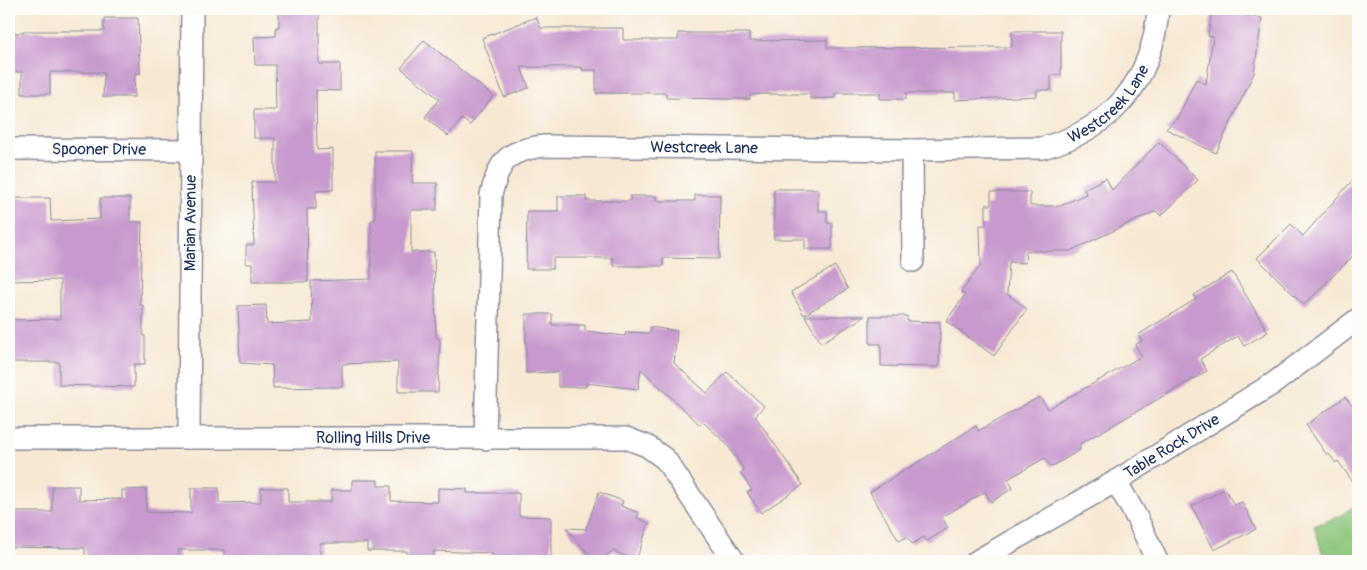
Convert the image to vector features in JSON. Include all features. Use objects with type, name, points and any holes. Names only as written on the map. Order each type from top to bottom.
[{"type":"street","name":"Marian Avenue","points":[[189,438],[192,9]]},
{"type":"street","name":"Westcreek Lane","points":[[485,439],[491,195],[498,168],[512,154],[526,148],[544,146],[912,150],[1016,150],[1042,148],[1061,143],[1091,129],[1113,112],[1136,83],[1150,57],[1158,9]]},
{"type":"street","name":"Spooner Drive","points":[[9,149],[190,150]]},
{"type":"street","points":[[912,150],[913,261]]},
{"type":"street","name":"Table Rock Drive","points":[[977,561],[1116,481],[1294,369],[1358,319]]},
{"type":"street","name":"Rolling Hills Drive","points":[[9,438],[626,438],[647,446],[665,459],[734,561]]},
{"type":"street","points":[[1116,481],[1138,518],[1158,561]]},
{"type":"green space","points":[[1358,503],[1358,561],[1325,561],[1314,526],[1340,516]]},
{"type":"building","points":[[279,9],[319,9],[319,64],[340,64],[340,91],[316,90],[317,150],[333,149],[333,190],[316,191],[316,209],[307,209],[308,282],[252,282],[252,264],[246,264],[246,245],[254,245],[252,182],[275,182],[275,138],[254,138],[254,110],[276,110],[275,65],[255,65],[254,37],[276,36],[276,27],[279,27]]},
{"type":"building","points":[[1212,10],[1262,18],[1254,73],[1216,153],[1166,129],[1178,117],[1196,79],[1206,84],[1213,37],[1208,36]]},
{"type":"building","points":[[536,17],[541,28],[623,28],[623,40],[678,40],[678,33],[749,33],[749,41],[827,40],[827,48],[1012,47],[1012,31],[1061,31],[1061,75],[1051,75],[1051,90],[1037,90],[1037,96],[955,100],[955,93],[906,93],[906,99],[880,99],[880,93],[835,93],[835,98],[810,99],[810,94],[761,94],[750,95],[750,99],[725,99],[666,98],[666,93],[596,93],[596,70],[582,70],[582,67],[521,67],[529,88],[504,97],[482,38]]},
{"type":"building","points":[[104,18],[138,18],[140,74],[135,73],[134,97],[103,97],[104,73],[93,72],[50,72],[50,94],[22,94],[22,72],[9,72],[9,33],[23,33],[23,31],[104,31]]},
{"type":"building","points":[[424,40],[493,96],[470,125],[462,119],[448,136],[425,117],[439,99],[401,68]]},
{"type":"building","points":[[1159,142],[1198,180],[1161,216],[1156,211],[1070,251],[1026,251],[1025,263],[1009,262],[1007,294],[1027,309],[994,356],[946,321],[965,295],[961,292],[981,265],[980,225],[986,225],[986,205],[991,205],[991,192],[1030,192],[1030,206],[1060,206],[1086,194],[1084,189],[1106,178],[1112,190]]},
{"type":"building","points":[[375,151],[413,151],[412,183],[437,183],[437,210],[411,210],[411,252],[434,252],[436,337],[440,340],[438,392],[398,392],[398,362],[342,364],[342,387],[273,388],[272,365],[240,363],[238,306],[266,305],[267,324],[312,322],[311,281],[371,279],[371,220],[375,220]]},
{"type":"building","points":[[1358,174],[1358,251],[1304,305],[1257,258],[1291,224],[1303,236]]},
{"type":"building","points":[[774,189],[818,189],[818,211],[827,211],[827,223],[832,223],[832,249],[805,249],[805,239],[774,239]]},
{"type":"building","points":[[695,195],[720,195],[719,259],[663,258],[663,266],[613,266],[613,258],[553,258],[553,269],[526,269],[527,211],[558,211],[558,196],[586,196],[586,201],[630,201],[630,196],[656,196],[656,201],[695,201]]},
{"type":"building","points":[[9,198],[50,198],[51,221],[100,219],[100,198],[130,198],[130,222],[142,222],[140,305],[143,305],[143,336],[145,336],[145,364],[134,364],[134,387],[59,385],[59,362],[9,362],[9,320],[60,319],[60,280],[9,281]]},
{"type":"building","points":[[835,266],[848,289],[804,315],[791,292]]},
{"type":"building","points":[[1232,272],[1268,332],[1244,346],[1238,336],[1200,359],[1207,371],[1080,444],[1080,450],[1051,467],[1045,458],[1008,479],[1013,488],[991,502],[985,492],[942,517],[948,528],[927,541],[924,537],[912,544],[907,537],[899,541],[870,492],[976,426],[978,431],[1039,397],[1048,409],[1142,356],[1135,345],[1142,341],[1138,335],[1196,299],[1194,295]]},
{"type":"building","points":[[526,314],[552,314],[552,325],[585,325],[585,331],[625,336],[626,332],[650,333],[650,327],[677,331],[674,363],[707,393],[727,372],[764,406],[755,416],[803,485],[761,513],[747,492],[752,490],[740,473],[744,470],[726,443],[703,422],[700,425],[641,369],[638,389],[586,383],[586,387],[558,387],[558,372],[526,373]]},
{"type":"building","points":[[805,316],[865,316],[821,343]]},
{"type":"building","points":[[870,316],[907,316],[907,321],[940,322],[939,367],[881,366],[881,344],[870,344]]},
{"type":"building","points":[[1345,397],[1358,413],[1358,489],[1338,461],[1336,463],[1329,454],[1327,455],[1306,425]]},
{"type":"building","points":[[352,480],[378,480],[378,486],[391,486],[391,501],[438,502],[438,488],[467,489],[467,493],[519,493],[519,516],[551,517],[551,561],[524,561],[525,557],[492,557],[492,553],[434,551],[433,561],[406,561],[407,551],[367,551],[367,543],[320,543],[320,561],[294,561],[294,559],[224,561],[224,550],[178,550],[178,561],[85,560],[85,548],[9,547],[9,512],[52,512],[52,486],[79,486],[79,500],[122,499],[122,490],[146,489],[146,512],[191,513],[191,488],[219,488],[219,503],[261,502],[261,488],[288,488],[288,502],[331,502],[331,490],[352,490]]},
{"type":"building","points":[[1225,489],[1234,505],[1242,502],[1256,529],[1214,550],[1192,506]]},
{"type":"building","points":[[599,492],[623,501],[621,506],[639,513],[637,518],[649,523],[636,560],[613,551],[602,558],[592,558],[566,528],[586,529]]}]
